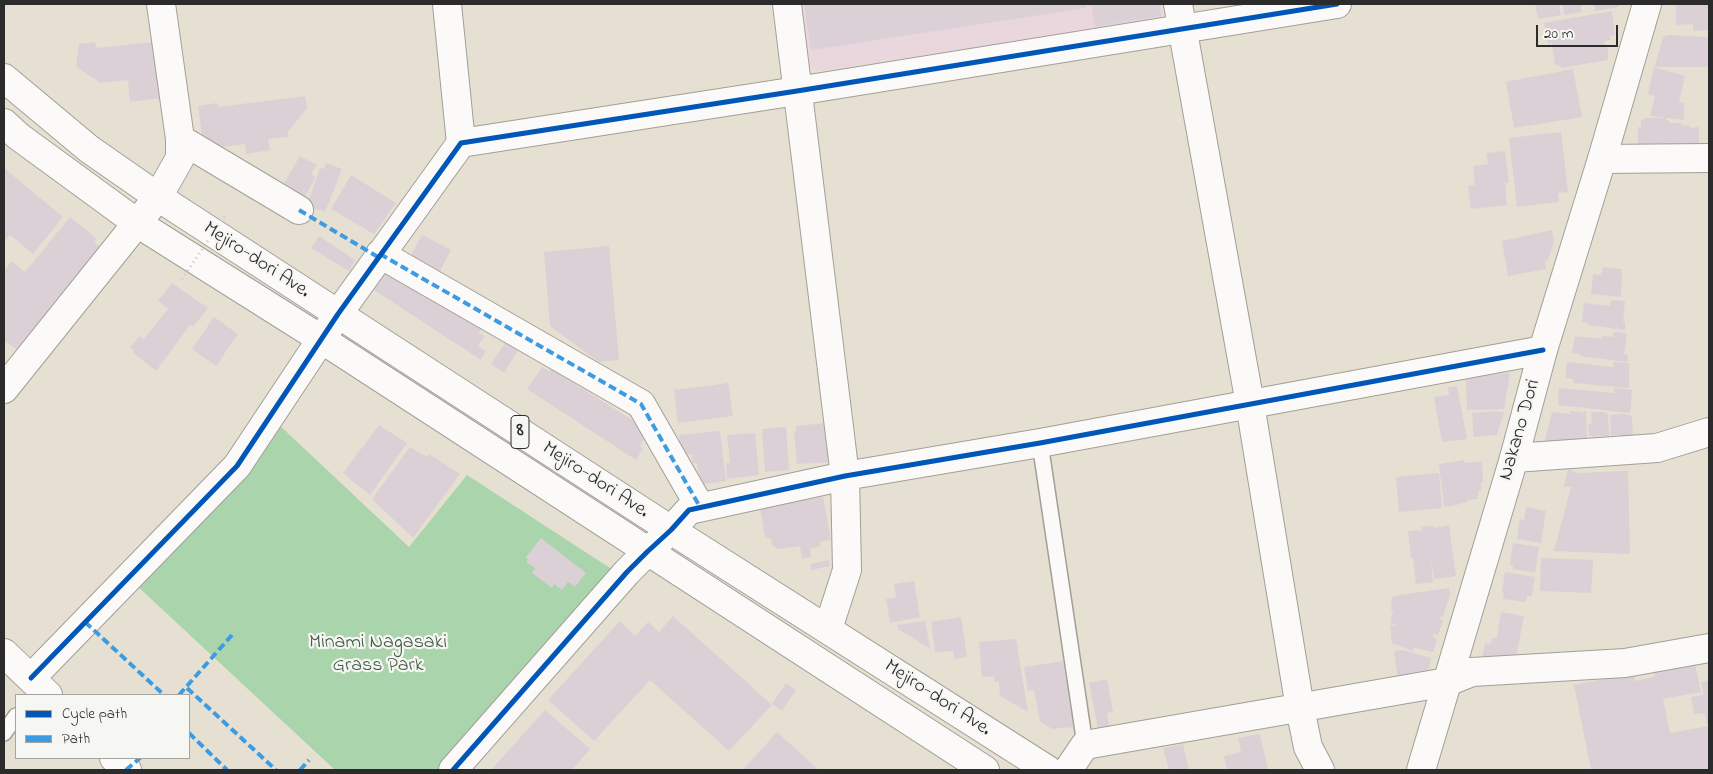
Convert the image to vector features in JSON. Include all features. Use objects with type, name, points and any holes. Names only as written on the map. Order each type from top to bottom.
[{"type":"street","points":[[8,376],[137,224],[158,197],[180,158],[180,139],[161,4]]},
{"type":"street","points":[[4,653],[37,688],[236,466],[338,314],[461,143],[447,4]]},
{"type":"street","points":[[787,4],[845,476],[847,570],[828,629]]},
{"type":"street","points":[[461,143],[797,91],[1180,16],[1336,4]]},
{"type":"street","name":"Nakano Dori","points":[[1420,770],[1647,4]]},
{"type":"street","points":[[1180,16],[1250,404],[1300,708],[1308,747],[1320,770]]},
{"type":"street","name":"Mejiro-dori Ave.","points":[[4,78],[89,149],[158,197],[672,530],[1048,770]]},
{"type":"street","name":"Mejiro-dori Ave.","points":[[4,123],[18,136],[137,224],[321,339],[985,770]]},
{"type":"street","points":[[180,139],[299,210]]},
{"type":"street","points":[[1602,159],[1709,158]]},
{"type":"street","points":[[380,254],[641,404],[700,507]]},
{"type":"street","points":[[453,770],[614,587],[647,552],[672,530],[689,510],[845,476],[1040,443],[1543,350]]},
{"type":"street","points":[[1514,458],[1657,448],[1709,432]]},
{"type":"street","points":[[1068,770],[1084,745],[1447,682],[1472,672],[1625,663],[1709,648]]},
{"type":"street","points":[[115,759],[127,770]]},
{"type":"lane","points":[[1040,443],[1084,745]]},
{"type":"lane","points":[[4,733],[15,717]]},
{"type":"path","points":[[182,279],[226,214]]},
{"type":"shaded area","points":[[802,4],[1162,4],[1164,19],[819,71],[810,65]]},
{"type":"green space","name":"Minami Nagasaki Grass Park","points":[[277,423],[409,547],[467,475],[613,570],[442,770],[335,770],[135,584]]},
{"type":"building","points":[[804,4],[1085,4],[1086,8],[811,50]]},
{"type":"building","points":[[1091,4],[1159,4],[1161,16],[1095,27]]},
{"type":"building","points":[[1535,4],[1559,4],[1561,15],[1538,19]]},
{"type":"building","points":[[1563,4],[1581,4],[1582,12],[1564,15]]},
{"type":"building","points":[[1594,4],[1619,4],[1619,7],[1595,11]]},
{"type":"building","points":[[1676,4],[1709,4],[1709,30],[1693,31],[1693,24],[1676,25]]},
{"type":"building","points":[[1612,11],[1615,35],[1610,36],[1611,40],[1604,41],[1608,49],[1608,60],[1561,68],[1561,66],[1555,65],[1552,43],[1548,44],[1544,23]]},
{"type":"building","points":[[1668,35],[1709,37],[1709,67],[1656,67],[1663,37]]},
{"type":"building","points":[[95,42],[96,48],[155,42],[161,98],[130,102],[128,80],[101,83],[76,67],[79,44]]},
{"type":"building","points":[[1654,67],[1685,76],[1679,102],[1684,103],[1684,120],[1650,116],[1655,96],[1648,94]]},
{"type":"building","points":[[1573,69],[1582,117],[1514,128],[1506,82]]},
{"type":"building","points":[[305,96],[307,108],[288,132],[288,137],[268,139],[270,150],[246,154],[245,144],[221,147],[202,135],[198,106],[217,103],[218,107]]},
{"type":"building","points":[[1644,118],[1666,118],[1666,120],[1669,120],[1669,123],[1681,123],[1681,125],[1690,126],[1690,128],[1699,127],[1699,150],[1638,151],[1638,127],[1641,127],[1641,120],[1644,120]]},
{"type":"building","points":[[1561,132],[1568,192],[1558,193],[1559,202],[1517,207],[1509,138]]},
{"type":"building","points":[[1505,151],[1509,183],[1505,183],[1507,205],[1471,209],[1468,186],[1475,185],[1473,166],[1488,164],[1486,153]]},
{"type":"building","points":[[300,156],[317,165],[311,174],[316,177],[305,196],[284,183]]},
{"type":"building","points":[[326,163],[342,169],[325,212],[307,206],[320,168],[324,169]]},
{"type":"building","points":[[4,168],[63,217],[33,254],[10,235],[4,242]]},
{"type":"building","points":[[351,175],[396,203],[374,234],[331,209]]},
{"type":"building","points":[[70,217],[97,239],[94,242],[103,250],[20,352],[4,340],[4,271],[12,261],[25,272]]},
{"type":"building","points":[[1552,230],[1554,241],[1548,261],[1545,261],[1546,269],[1508,276],[1502,241]]},
{"type":"building","points":[[422,235],[451,250],[440,271],[411,255]]},
{"type":"building","points":[[319,236],[355,260],[349,271],[311,248]]},
{"type":"building","points":[[609,246],[619,360],[599,362],[550,326],[544,252]]},
{"type":"building","points":[[1603,267],[1622,269],[1621,297],[1591,294],[1593,274],[1601,275]]},
{"type":"building","points":[[387,271],[484,325],[479,333],[485,336],[478,346],[486,351],[481,360],[374,290]]},
{"type":"building","points":[[172,283],[208,308],[193,327],[190,325],[156,371],[132,352],[134,350],[130,348],[139,336],[144,339],[168,309],[158,301]]},
{"type":"building","points":[[1611,300],[1625,301],[1623,322],[1625,322],[1625,330],[1588,325],[1588,322],[1582,322],[1584,303],[1610,306]]},
{"type":"building","points":[[214,317],[238,334],[216,366],[192,349]]},
{"type":"building","points":[[1614,332],[1627,333],[1624,354],[1628,355],[1627,362],[1579,356],[1580,354],[1572,353],[1575,336],[1602,339],[1602,336],[1613,337]]},
{"type":"building","points":[[511,334],[523,342],[504,373],[491,364]]},
{"type":"building","points":[[1567,362],[1613,367],[1613,362],[1629,363],[1629,388],[1573,383],[1573,379],[1565,378]]},
{"type":"building","points":[[542,367],[549,371],[551,369],[634,421],[644,439],[640,446],[643,448],[636,460],[527,389]]},
{"type":"building","points":[[1510,373],[1504,409],[1467,410],[1466,380],[1474,377]]},
{"type":"building","points":[[728,383],[733,416],[678,423],[674,390]]},
{"type":"building","points":[[1457,386],[1467,439],[1442,442],[1434,397],[1449,395],[1448,387]]},
{"type":"building","points":[[1559,388],[1614,393],[1614,388],[1632,390],[1630,413],[1558,405]]},
{"type":"building","points":[[1570,411],[1582,412],[1582,419],[1583,411],[1586,411],[1587,442],[1544,444],[1552,412],[1570,414]]},
{"type":"building","points":[[1504,412],[1497,435],[1474,437],[1472,413]]},
{"type":"building","points":[[1591,412],[1608,414],[1609,436],[1589,436],[1588,424],[1592,424]]},
{"type":"building","points":[[1625,414],[1632,416],[1633,438],[1622,439],[1621,435],[1611,435],[1610,415]]},
{"type":"building","points":[[825,423],[832,462],[797,464],[794,431],[796,431],[796,426]]},
{"type":"building","points":[[379,425],[407,443],[370,495],[343,473]]},
{"type":"building","points":[[786,427],[789,470],[765,472],[762,429]]},
{"type":"building","points":[[720,431],[726,481],[700,485],[697,463],[693,463],[692,454],[685,455],[685,449],[681,450],[679,435]]},
{"type":"building","points":[[755,433],[759,475],[727,479],[726,463],[730,463],[727,435]]},
{"type":"building","points":[[410,447],[427,457],[429,454],[460,474],[413,538],[372,499]]},
{"type":"building","points":[[1464,460],[1464,463],[1482,461],[1483,482],[1481,482],[1481,491],[1478,491],[1478,499],[1467,500],[1467,502],[1461,504],[1444,507],[1439,464]]},
{"type":"building","points":[[1568,468],[1577,473],[1628,471],[1630,554],[1554,551],[1571,487],[1564,487]]},
{"type":"building","points":[[1439,473],[1442,508],[1399,512],[1396,477]]},
{"type":"building","points":[[823,497],[831,540],[819,542],[820,547],[810,548],[811,557],[802,559],[800,546],[778,549],[772,545],[771,539],[765,537],[760,508]]},
{"type":"building","points":[[1526,507],[1546,511],[1541,543],[1517,539],[1520,519],[1524,520]]},
{"type":"building","points":[[1449,525],[1456,576],[1434,579],[1430,555],[1433,582],[1416,584],[1408,531],[1422,530],[1421,527],[1434,526],[1434,528]]},
{"type":"building","points":[[541,538],[586,573],[575,587],[568,582],[562,590],[554,584],[552,588],[532,573],[535,568],[526,562],[528,559],[526,557]]},
{"type":"building","points":[[1513,543],[1539,547],[1535,573],[1513,569],[1513,566],[1510,565]]},
{"type":"building","points":[[1541,558],[1593,560],[1591,593],[1540,591]]},
{"type":"building","points":[[829,560],[830,566],[811,570],[810,564]]},
{"type":"building","points":[[1505,572],[1535,577],[1532,596],[1527,596],[1526,602],[1503,599],[1504,592],[1502,592]]},
{"type":"building","points":[[914,581],[920,617],[890,623],[886,599],[896,597],[894,584]]},
{"type":"building","points":[[1449,588],[1449,592],[1451,592],[1443,617],[1440,616],[1439,618],[1443,620],[1438,635],[1434,634],[1433,636],[1437,639],[1433,652],[1414,648],[1413,651],[1392,643],[1390,625],[1401,626],[1390,623],[1393,611],[1391,610],[1391,602],[1393,596]]},
{"type":"building","points":[[1501,612],[1524,616],[1516,658],[1482,658],[1485,643],[1491,644],[1492,638],[1497,638]]},
{"type":"building","points":[[673,616],[772,705],[729,751],[650,680],[594,741],[548,700],[620,621],[635,636],[648,622],[659,632]]},
{"type":"building","points":[[961,617],[967,657],[954,659],[953,651],[935,652],[931,622]]},
{"type":"building","points":[[925,621],[929,648],[898,629],[897,625]]},
{"type":"building","points":[[1016,639],[1028,712],[1000,696],[999,681],[995,682],[994,676],[982,677],[979,642]]},
{"type":"building","points":[[1403,650],[1431,658],[1427,674],[1398,679],[1394,651]]},
{"type":"building","points":[[1063,661],[1073,727],[1052,729],[1040,721],[1034,690],[1028,691],[1024,667]]},
{"type":"building","points":[[1695,664],[1701,692],[1663,699],[1670,733],[1709,726],[1709,770],[1591,770],[1574,685],[1634,673],[1635,681],[1655,677],[1654,672]]},
{"type":"building","points":[[1107,679],[1113,712],[1107,713],[1109,727],[1098,729],[1089,683]]},
{"type":"building","points":[[1709,681],[1709,724],[1707,724],[1705,713],[1694,714],[1691,697],[1704,695],[1701,682]]},
{"type":"building","points":[[786,683],[796,690],[782,711],[772,704]]},
{"type":"building","points":[[545,710],[590,749],[572,770],[491,770]]},
{"type":"building","points":[[777,732],[819,770],[743,770]]},
{"type":"building","points":[[1260,734],[1268,770],[1227,770],[1224,756],[1241,752],[1238,738]]},
{"type":"building","points":[[1183,744],[1189,770],[1169,770],[1163,748]]},
{"type":"marked path","points":[[299,210],[378,257]]},
{"type":"marked path","points":[[380,254],[641,404],[700,507]]},
{"type":"marked path","points":[[85,622],[163,694]]},
{"type":"marked path","points":[[180,694],[232,635]]},
{"type":"marked path","points":[[187,688],[276,770]]},
{"type":"marked path","points":[[190,734],[227,770]]},
{"type":"marked path","points":[[126,770],[139,759]]},
{"type":"marked path","points":[[300,770],[309,760]]},
{"type":"cycle path","points":[[31,678],[237,466],[338,314],[461,143],[1337,4]]},
{"type":"cycle path","points":[[453,770],[627,572],[689,510],[845,476],[1040,443],[1543,350]]}]
